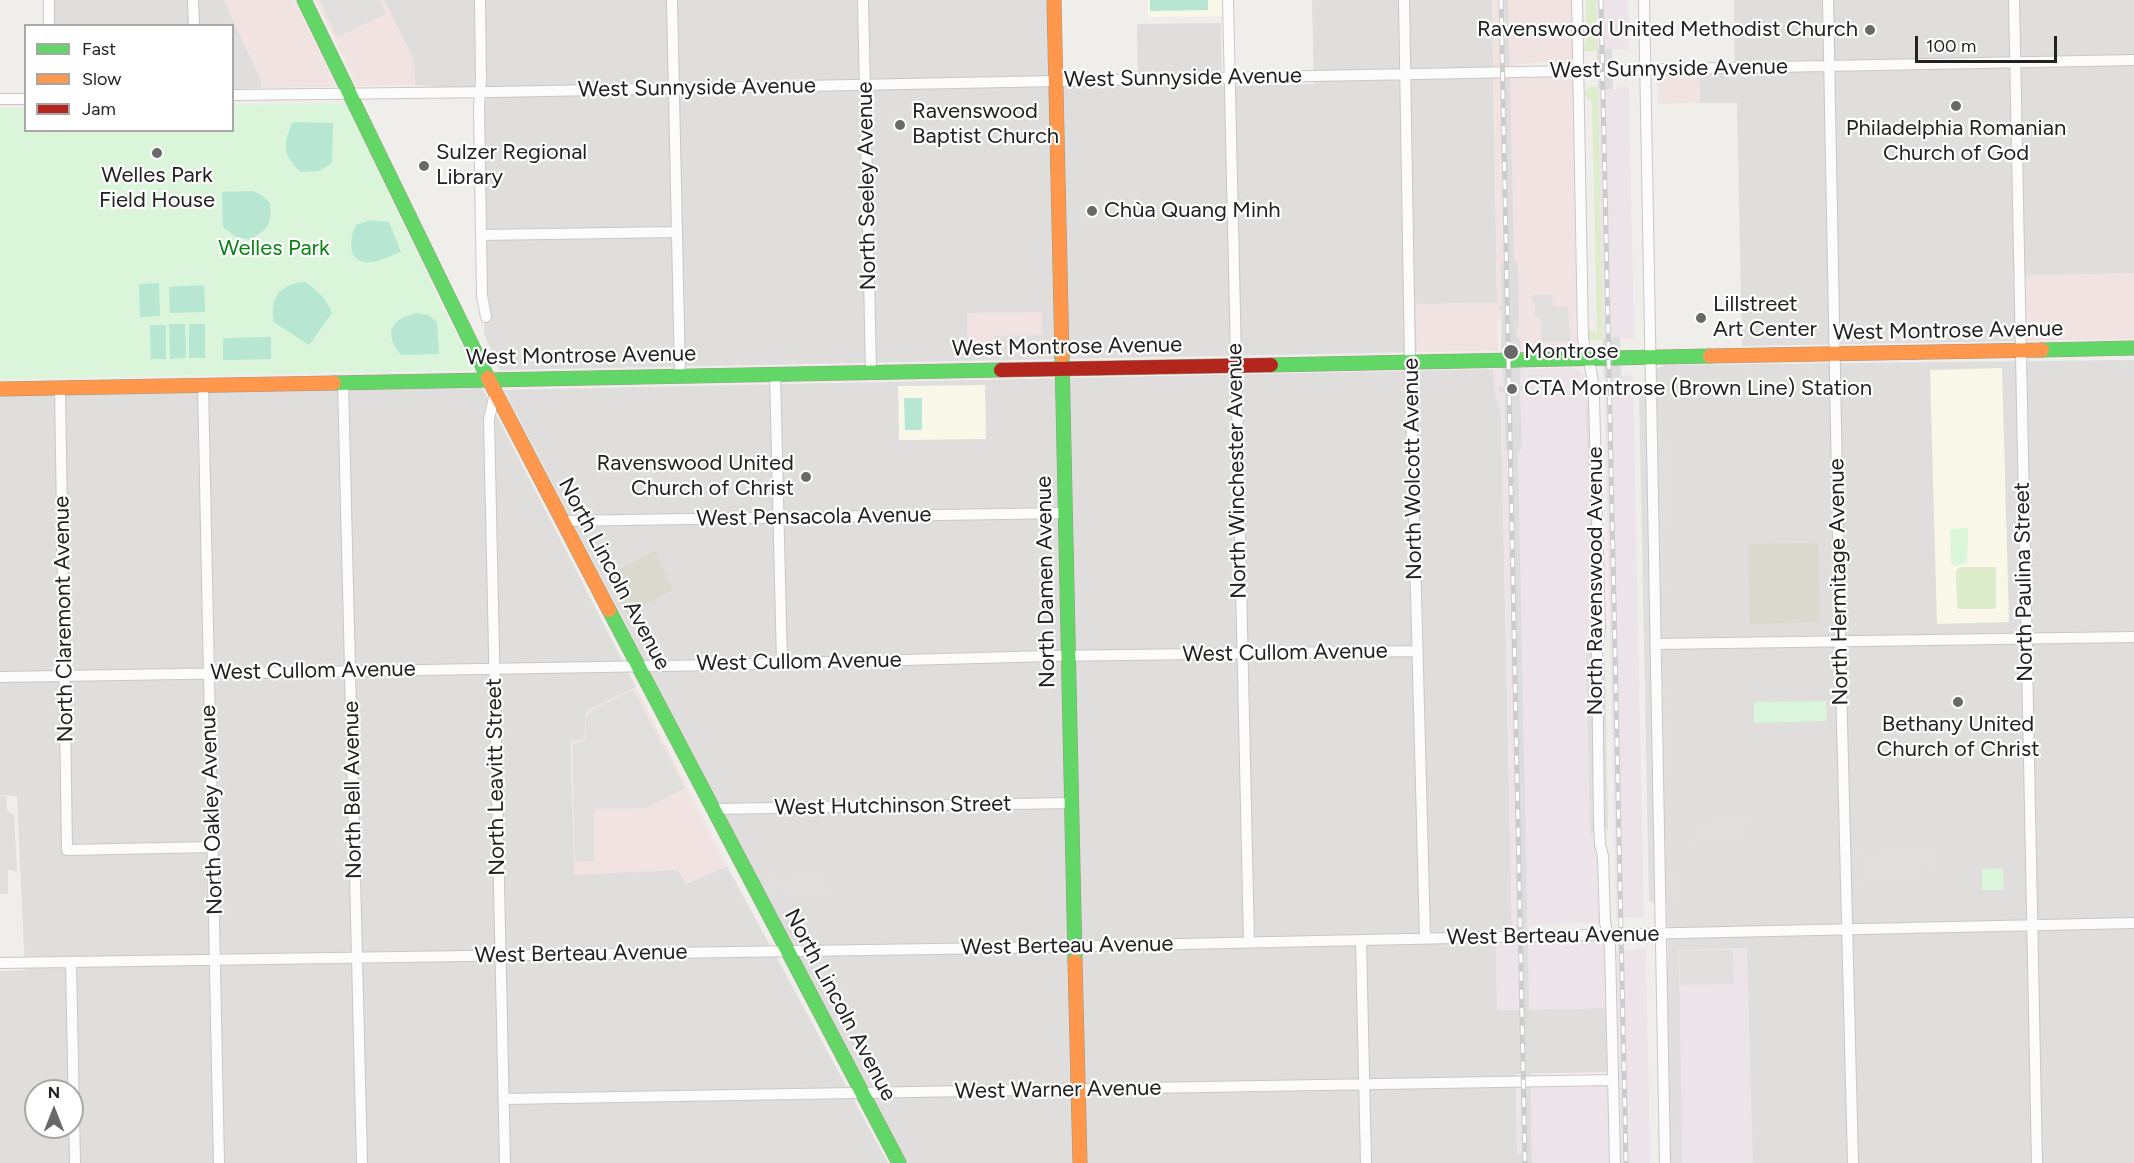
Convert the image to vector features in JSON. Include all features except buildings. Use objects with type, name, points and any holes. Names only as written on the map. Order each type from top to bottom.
[{"type":"main road","name":"North Lincoln Avenue","points":[[304,0],[495,393],[899,1163]]},
{"type":"main road","name":"North Damen Avenue","points":[[1054,0],[1080,1163]]},
{"type":"main road","name":"West Montrose Avenue","points":[[0,388],[2134,348]]},
{"type":"street","points":[[49,0],[49,24]]},
{"type":"street","points":[[194,0],[194,24]]},
{"type":"street","points":[[480,0],[482,296],[486,317]]},
{"type":"street","points":[[672,0],[680,375]]},
{"type":"street","name":"North Seeley Avenue","points":[[863,0],[871,371]]},
{"type":"street","name":"North Winchester Avenue","points":[[1228,0],[1234,365],[1249,942]]},
{"type":"street","name":"North Wolcott Avenue","points":[[1404,0],[1410,362],[1425,938]]},
{"type":"street","name":"North Ravenswood Avenue","points":[[1577,0],[1583,339],[1587,359],[1594,376],[1600,629],[1596,650],[1599,824],[1603,856],[1605,922],[1610,947],[1615,1163]]},
{"type":"street","points":[[1644,0],[1665,1163]]},
{"type":"street","name":"North Hermitage Avenue","points":[[1828,0],[1853,1163]]},
{"type":"street","name":"North Paulina Street","points":[[2014,0],[2019,351],[2037,1163]]},
{"type":"street","name":"West Sunnyside Avenue","points":[[234,95],[2134,60]]},
{"type":"street","points":[[0,99],[24,99]]},
{"type":"street","points":[[481,235],[676,232]]},
{"type":"street","points":[[775,373],[782,663]]},
{"type":"street","name":"North Bell Avenue","points":[[343,382],[362,1163]]},
{"type":"street","name":"North Oakley Avenue","points":[[203,384],[219,1163]]},
{"type":"street","name":"North Claremont Avenue","points":[[60,387],[67,850],[213,847]]},
{"type":"street","name":"North Leavitt Street","points":[[495,393],[489,419],[505,1163]]},
{"type":"street","name":"West Pensacola Avenue","points":[[562,521],[1065,513]]},
{"type":"street","points":[[1656,644],[2134,637]]},
{"type":"street","name":"West Cullom Avenue","points":[[0,677],[1417,651]]},
{"type":"street","name":"West Hutchinson Street","points":[[713,809],[1072,803]]},
{"type":"street","name":"West Berteau Avenue","points":[[0,963],[1075,946],[2134,923]]},
{"type":"street","points":[[1360,940],[1365,1163]]},
{"type":"street","points":[[71,962],[75,1163]]},
{"type":"street","name":"West Warner Avenue","points":[[504,1099],[1613,1080]]},
{"type":"shaded area","points":[[50,0],[224,0],[261,80],[262,88],[234,89],[234,24],[50,24]]},
{"type":"shaded area","points":[[224,0],[294,0],[335,87],[262,88],[261,80]]},
{"type":"shaded area","points":[[315,0],[384,0],[410,52],[415,69],[415,85],[357,86]]},
{"type":"shaded area","points":[[320,0],[380,0],[386,14],[337,37]]},
{"type":"shaded area","points":[[384,0],[1051,0],[1053,83],[1138,81],[1137,24],[1221,23],[1222,86],[1314,84],[1312,0],[1492,0],[1497,303],[1416,304],[1417,352],[499,370],[484,333],[484,90],[415,85],[415,69],[410,52]]},
{"type":"shaded area","points":[[1148,0],[1223,0],[1223,16],[1148,17]]},
{"type":"shaded area","points":[[1492,0],[1572,0],[1573,54],[1571,62],[1493,67]]},
{"type":"shaded area","points":[[1596,0],[1628,0],[1629,50],[1597,49]]},
{"type":"shaded area","points":[[1734,0],[2134,0],[2134,273],[2020,276],[2021,341],[1742,346],[1737,103],[1700,103],[1699,70],[1735,69]]},
{"type":"shaded area","points":[[1699,70],[1700,103],[1658,104],[1657,71]]},
{"type":"shaded area","points":[[1565,77],[1572,80],[1573,85],[1577,347],[1520,351],[1497,318],[1498,351],[1417,352],[1416,304],[1497,303],[1494,78]]},
{"type":"shaded area","points":[[1617,87],[1629,87],[1634,339],[1603,338],[1598,89],[1616,89]]},
{"type":"shaded area","points":[[1993,133],[1994,162],[1944,163],[1943,156],[1927,156],[1927,134]]},
{"type":"shaded area","points":[[2134,273],[2134,339],[2021,341],[2020,276]]},
{"type":"shaded area","points":[[1531,295],[1552,295],[1553,306],[1568,306],[1570,342],[1542,342],[1541,317],[1535,317],[1535,302],[1532,301]]},
{"type":"shaded area","points":[[1042,312],[1043,353],[968,354],[967,313]]},
{"type":"shaded area","points":[[1042,335],[1042,352],[994,353],[994,336]]},
{"type":"shaded area","points":[[2134,360],[2134,1163],[1672,1163],[1656,369],[1665,365]]},
{"type":"shaded area","points":[[1572,368],[1579,370],[1589,381],[1597,633],[1592,648],[1597,853],[1600,854],[1602,922],[1533,925],[1527,929],[1512,929],[1501,414],[1495,394],[1493,369]]},
{"type":"shaded area","points":[[2002,368],[2009,622],[1937,624],[1930,370]]},
{"type":"shaded area","points":[[1493,369],[1495,394],[1501,414],[1512,929],[1496,930],[1497,1010],[1607,1008],[1609,1072],[1516,1074],[1517,1154],[1523,1154],[1523,1163],[906,1163],[504,390]]},
{"type":"shaded area","points":[[1813,371],[1813,388],[1748,390],[1747,372]]},
{"type":"shaded area","points":[[1633,375],[1644,918],[1616,917],[1604,377]]},
{"type":"shaded area","points":[[481,385],[636,687],[586,711],[686,884],[727,866],[888,1163],[0,1163],[0,971],[25,970],[17,796],[0,795],[0,396]]},
{"type":"shaded area","points":[[985,385],[986,439],[899,440],[898,386]]},
{"type":"shaded area","points":[[1641,387],[1652,393],[1653,402],[1664,397],[1667,588],[1655,592],[1658,699],[1670,692],[1673,901],[1662,908],[1649,901],[1639,390]]},
{"type":"shaded area","points":[[1594,398],[1600,629],[1592,635],[1586,403]]},
{"type":"shaded area","points":[[1818,543],[1820,622],[1750,624],[1748,544]]},
{"type":"shaded area","points":[[655,551],[673,590],[627,614],[607,576]]},
{"type":"shaded area","points":[[1597,647],[1597,653],[1605,658],[1608,830],[1599,824],[1590,836],[1586,655]]},
{"type":"shaded area","points":[[636,687],[727,866],[686,884],[679,870],[574,875],[570,741],[584,739],[586,711]]},
{"type":"shaded area","points":[[633,690],[685,788],[646,808],[594,809],[594,861],[575,862],[573,745],[586,740],[586,721],[593,710]]},
{"type":"shaded area","points":[[0,796],[6,796],[7,811],[14,815],[17,872],[8,869],[8,894],[0,894]]},
{"type":"shaded area","points":[[1747,822],[1749,846],[1693,845],[1693,824]]},
{"type":"shaded area","points":[[1934,849],[1935,865],[1923,865],[1923,873],[1913,873],[1913,883],[1862,883],[1862,850]]},
{"type":"shaded area","points":[[821,873],[835,898],[784,898],[783,891],[772,890],[768,882],[771,881],[771,874]]},
{"type":"shaded area","points":[[1602,941],[1605,944],[1607,1008],[1497,1010],[1496,944]]},
{"type":"shaded area","points":[[1747,948],[1753,1163],[1682,1163],[1679,950]]},
{"type":"shaded area","points":[[1634,949],[1646,949],[1650,1163],[1620,1163],[1616,951],[1634,951]]},
{"type":"shaded area","points":[[1733,950],[1734,984],[1680,985],[1680,951]]},
{"type":"shaded area","points":[[1664,962],[1675,962],[1679,1163],[1670,1163]]},
{"type":"shaded area","points":[[1605,1085],[1609,1089],[1610,1163],[1523,1163],[1523,1154],[1517,1154],[1516,1086]]},
{"type":"green space","points":[[1150,0],[1208,0],[1208,10],[1150,11]]},
{"type":"green space","points":[[1586,0],[1596,0],[1597,51],[1583,51],[1586,39]]},
{"type":"green space","points":[[1590,87],[1598,87],[1603,340],[1589,340],[1589,330],[1597,333],[1592,103],[1584,94],[1584,91]]},
{"type":"green space","name":"Welles Park","points":[[345,103],[473,370],[0,379],[0,109],[24,108],[24,132],[234,132],[234,105]]},
{"type":"green space","points":[[293,122],[333,123],[332,163],[319,171],[301,172],[295,166],[286,149],[287,137]]},
{"type":"green space","points":[[253,191],[270,203],[270,216],[265,229],[250,240],[236,237],[223,227],[222,192]]},
{"type":"green space","points":[[370,220],[389,222],[401,252],[373,262],[359,260],[355,256],[351,245],[353,231],[356,225]]},
{"type":"green space","points":[[305,282],[321,295],[332,313],[309,345],[274,322],[273,313],[275,299],[283,289]]},
{"type":"green space","points":[[159,283],[160,316],[140,317],[139,284]]},
{"type":"green space","points":[[204,285],[205,312],[170,313],[169,287]]},
{"type":"green space","points":[[417,313],[428,315],[437,322],[439,354],[401,355],[395,347],[391,334],[392,328],[401,319]]},
{"type":"green space","points":[[169,324],[185,324],[186,358],[170,359]]},
{"type":"green space","points":[[189,324],[205,324],[205,358],[189,358]]},
{"type":"green space","points":[[150,325],[166,325],[166,359],[151,359]]},
{"type":"green space","points":[[271,337],[271,359],[223,360],[223,338]]},
{"type":"green space","points":[[904,398],[922,398],[922,430],[905,430]]},
{"type":"green space","points":[[1968,528],[1967,563],[1954,566],[1951,563],[1950,529]]},
{"type":"green space","points":[[1960,567],[1996,567],[1996,607],[1993,609],[1958,609],[1956,571]]},
{"type":"green space","points":[[1826,701],[1827,721],[1754,723],[1754,702]]},
{"type":"green space","points":[[2003,868],[2004,890],[1982,890],[1982,869]]},
{"type":"pier","points":[[1500,0],[1508,0],[1514,259],[1518,264],[1519,325],[1517,326],[1517,337],[1521,348],[1520,386],[1526,386],[1526,390],[1520,391],[1522,448],[1518,453],[1532,1163],[1524,1163],[1524,1154],[1521,1152],[1524,1151],[1518,926],[1516,925],[1518,923],[1510,519],[1508,517],[1510,517],[1509,453],[1505,448],[1505,392],[1499,392],[1499,387],[1504,386],[1501,353],[1502,310],[1499,306],[1502,306],[1501,264],[1505,259],[1505,252],[1503,252],[1505,248],[1501,61],[1499,61],[1501,59]]},
{"type":"pier","points":[[1597,49],[1612,49],[1613,89],[1598,89]]},
{"type":"pier","points":[[1620,337],[1621,377],[1604,377],[1603,338]]},
{"type":"railway","points":[[1501,0],[1525,1163]]},
{"type":"railway","points":[[1601,0],[1626,1163]]},
{"type":"traffic: fast","points":[[304,0],[488,378]]},
{"type":"traffic: fast","points":[[2042,350],[2134,348]]},
{"type":"traffic: fast","points":[[1062,356],[1075,961]]},
{"type":"traffic: fast","points":[[1271,365],[1710,356]]},
{"type":"traffic: fast","points":[[334,383],[1001,370]]},
{"type":"traffic: fast","points":[[609,610],[899,1163]]},
{"type":"traffic: slow","points":[[1054,0],[1062,356]]},
{"type":"traffic: slow","points":[[1710,356],[2042,350]]},
{"type":"traffic: slow","points":[[488,378],[609,610]]},
{"type":"traffic: slow","points":[[0,389],[334,383]]},
{"type":"traffic: slow","points":[[1075,961],[1080,1163]]},
{"type":"traffic: jam","points":[[1001,370],[1271,365]]},
{"type":"place","name":"Ravenswood United Methodist Church","points":[[1870,30]]},
{"type":"place","name":"Philadelphia Romanian Church of God","points":[[1956,106]]},
{"type":"place","name":"Ravenswood Baptist Church","points":[[900,125]]},
{"type":"place","name":"Welles Park Field House","points":[[157,153]]},
{"type":"place","name":"Sulzer Regional Library","points":[[424,166]]},
{"type":"place","name":"Chùa Quang Minh","points":[[1092,211]]},
{"type":"place","name":"Lillstreet Art Center","points":[[1701,318]]},
{"type":"place","name":"Montrose","points":[[1511,352]]},
{"type":"place","name":"CTA Montrose (Brown Line) Station","points":[[1512,389]]},
{"type":"place","name":"Ravenswood United Church of Christ","points":[[806,477]]},
{"type":"place","name":"Bethany United Church of Christ","points":[[1958,702]]}]
